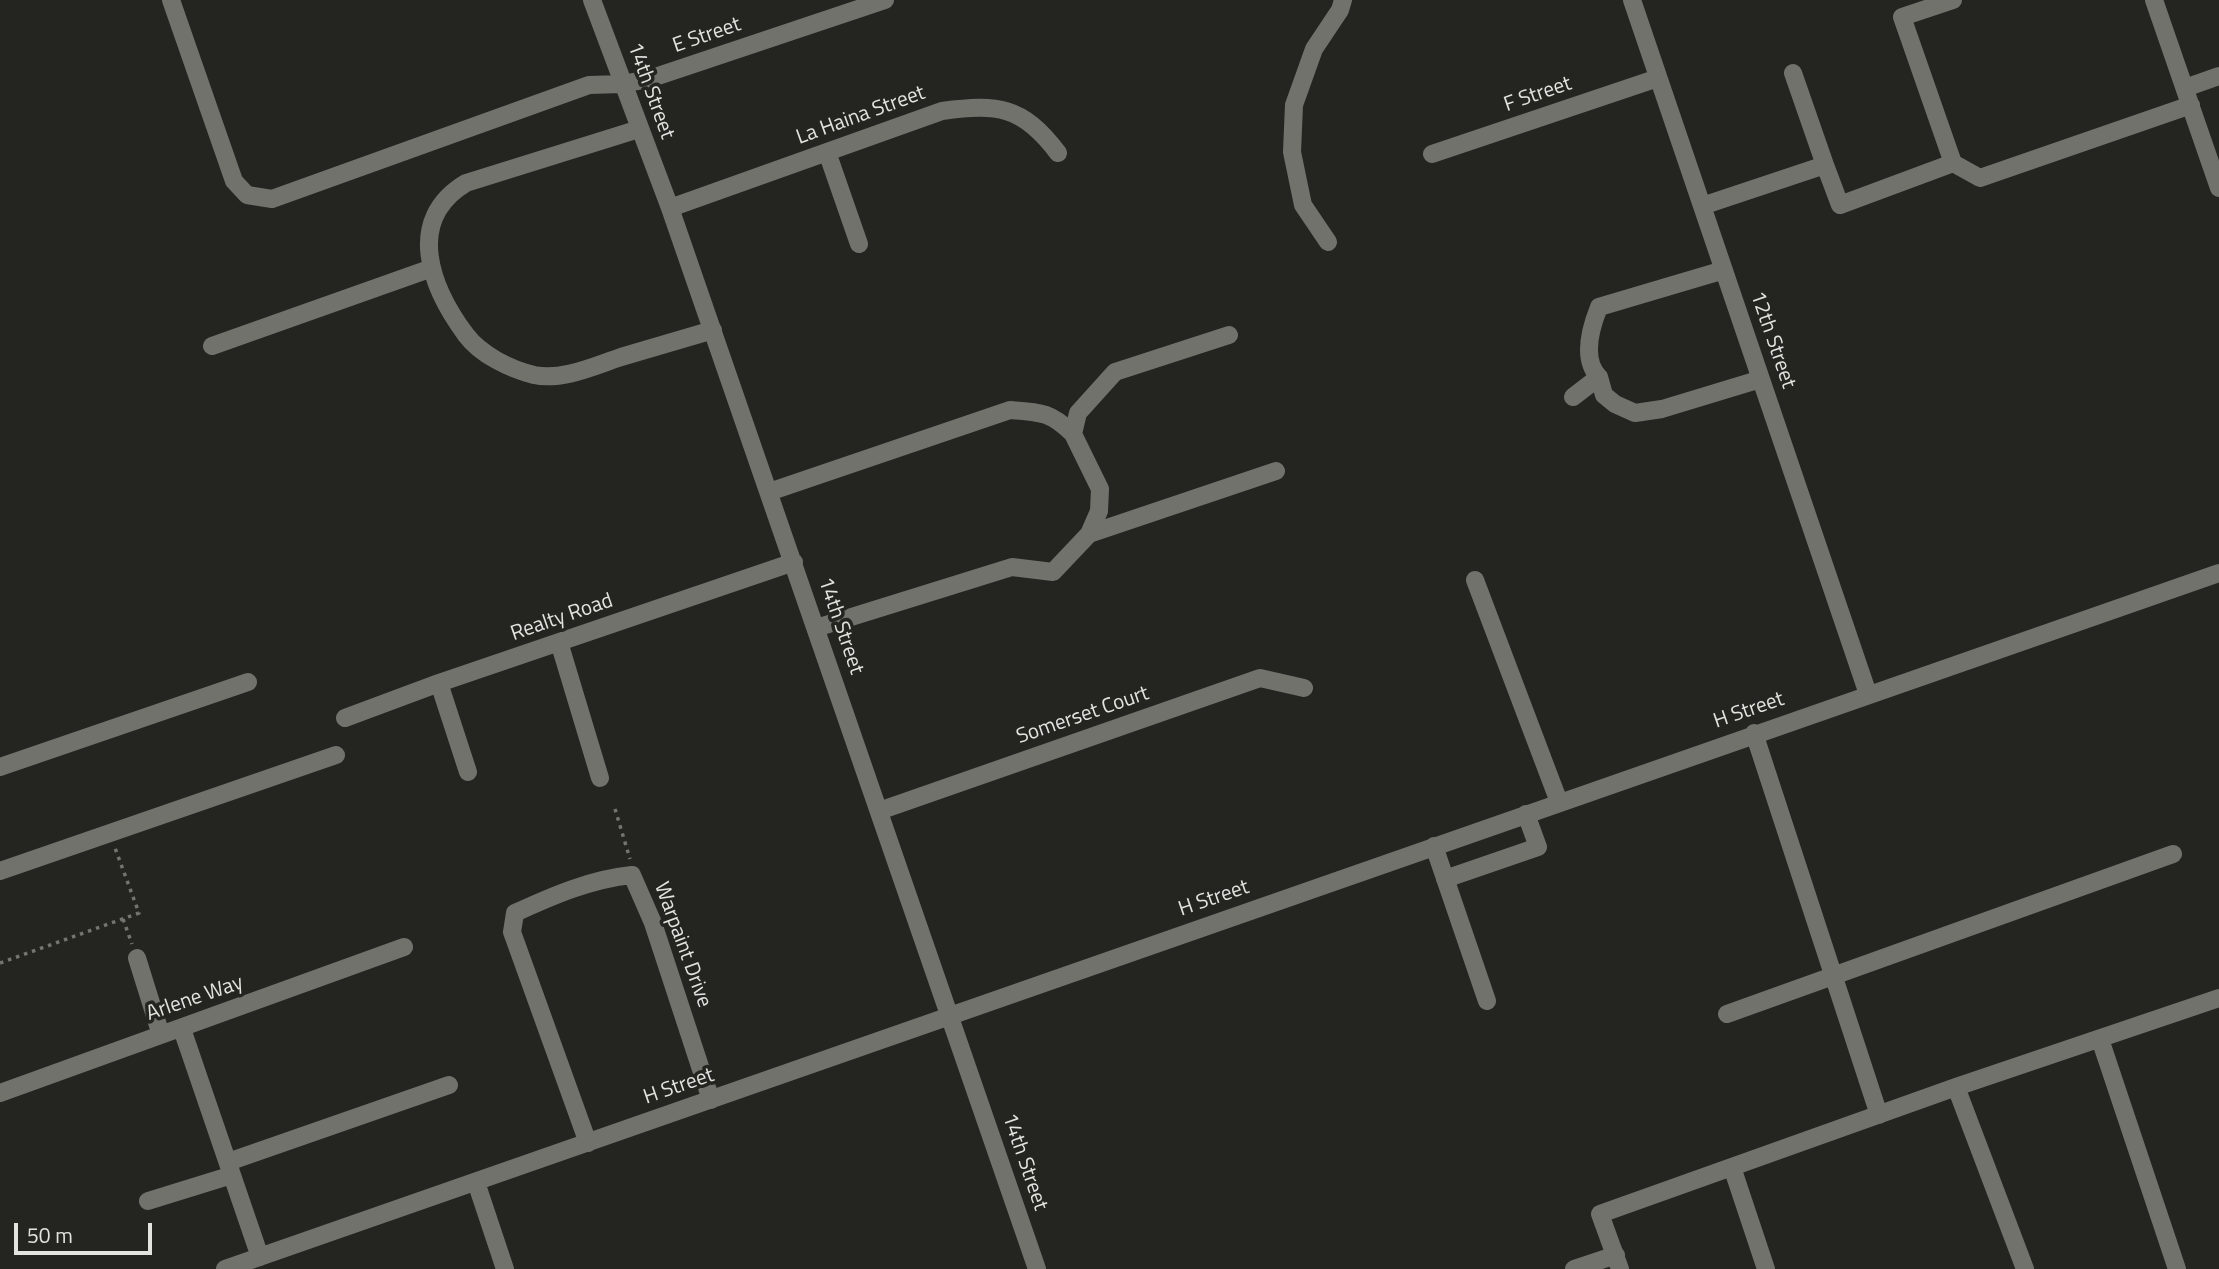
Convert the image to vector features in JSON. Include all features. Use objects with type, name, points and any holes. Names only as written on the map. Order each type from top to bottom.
[{"type":"street","name":"E Street","points":[[171,0],[234,181],[247,195],[272,199],[589,85],[622,84],[649,79],[885,0]]},
{"type":"street","name":"14th Street","points":[[592,0],[713,330],[1037,1269]]},
{"type":"street","points":[[1328,242],[1303,205],[1293,152],[1294,105],[1314,49],[1340,10],[1343,0]]},
{"type":"street","name":"12th Street","points":[[1632,0],[1868,694]]},
{"type":"street","points":[[1953,0],[1902,17],[1953,163],[1980,178],[2188,97],[2219,76]]},
{"type":"street","points":[[2154,0],[2219,188]]},
{"type":"street","points":[[1793,72],[1840,205],[1953,163]]},
{"type":"street","name":"F Street","points":[[1432,154],[1658,78]]},
{"type":"street","name":"La Haina Street","points":[[670,208],[942,111],[981,106],[1007,110],[1042,132],[1058,153]]},
{"type":"street","points":[[639,129],[466,183],[452,192],[434,214],[428,237],[434,279],[467,336],[495,360],[535,375],[563,375],[713,330]]},
{"type":"street","points":[[827,152],[859,244]]},
{"type":"street","points":[[1702,206],[1825,165]]},
{"type":"street","points":[[212,346],[432,268]]},
{"type":"street","points":[[1724,270],[1599,307],[1589,337],[1595,373],[1599,377],[1604,394],[1615,404],[1635,413],[1662,409],[1761,379]]},
{"type":"street","points":[[1073,434],[1079,413],[1115,372],[1229,335]]},
{"type":"street","points":[[1573,397],[1599,377]]},
{"type":"street","points":[[769,492],[1010,410],[1042,412],[1058,420],[1073,434],[1100,489],[1099,511],[1089,534],[1053,572],[1012,566],[816,628]]},
{"type":"street","points":[[1089,534],[1276,471]]},
{"type":"street","name":"Realty Road","points":[[345,718],[439,683],[794,562]]},
{"type":"street","name":"H Street","points":[[225,1269],[1754,733],[2219,573]]},
{"type":"street","points":[[1475,580],[1559,802]]},
{"type":"street","points":[[559,642],[600,778]]},
{"type":"street","name":"Somerset Court","points":[[879,811],[1260,678],[1304,688]]},
{"type":"street","points":[[0,766],[248,682]]},
{"type":"street","points":[[439,683],[468,772]]},
{"type":"street","points":[[1754,733],[1879,1115]]},
{"type":"street","points":[[0,871],[336,755]]},
{"type":"street","points":[[1445,879],[1538,847],[1526,814]]},
{"type":"street","points":[[1434,846],[1487,1001]]},
{"type":"street","points":[[1727,1014],[2174,854]]},
{"type":"street","name":"Warpaint Drive","points":[[588,1143],[512,932],[515,913],[542,900],[607,878],[632,875],[653,923],[711,1100]]},
{"type":"street","name":"Arlene Way","points":[[0,1093],[404,947]]},
{"type":"street","points":[[137,958],[161,1035]]},
{"type":"street","points":[[1574,1269],[1618,1262],[1600,1214],[1956,1087],[2219,998]]},
{"type":"street","points":[[182,1029],[260,1257]]},
{"type":"street","points":[[2100,1039],[2177,1269]]},
{"type":"street","points":[[148,1201],[449,1085]]},
{"type":"street","points":[[1956,1087],[2025,1269]]},
{"type":"street","points":[[1732,1167],[1766,1269]]},
{"type":"street","points":[[476,1182],[505,1269]]},
{"type":"path","points":[[615,809],[629,849],[632,875]]},
{"type":"path","points":[[0,963],[139,913],[110,833]]},
{"type":"path","points":[[123,919],[137,958]]}]
